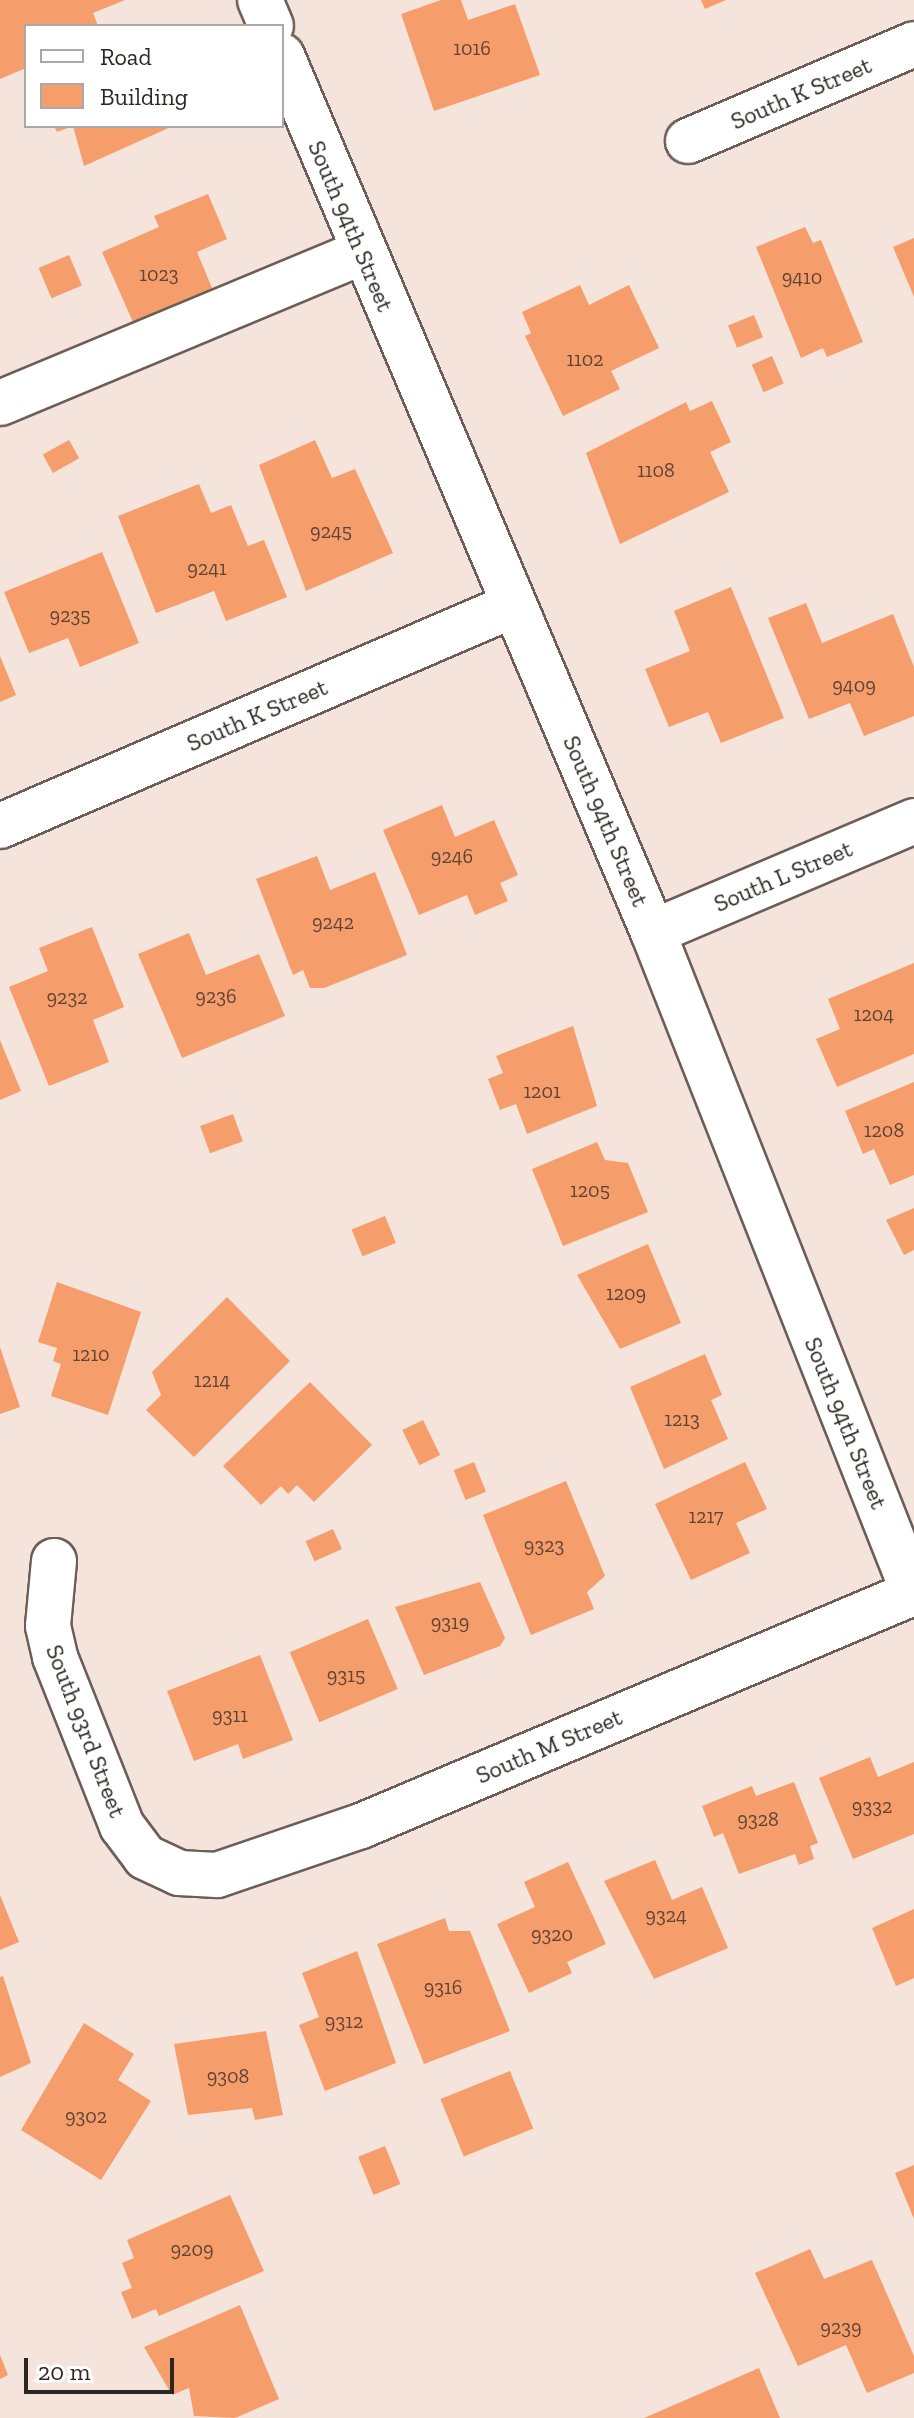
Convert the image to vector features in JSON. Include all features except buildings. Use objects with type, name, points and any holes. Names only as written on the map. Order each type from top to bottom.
[{"type":"street","points":[[260,0],[270,24]]},
{"type":"street","name":"South K Street","points":[[688,141],[914,44]]},
{"type":"street","name":"South 94th Street","points":[[284,61],[361,253],[653,932],[914,1593]]},
{"type":"street","points":[[0,403],[361,253]]},
{"type":"street","name":"South K Street","points":[[0,826],[514,605]]},
{"type":"street","name":"South L Street","points":[[653,932],[914,821]]},
{"type":"street","name":"South 93rd Street","points":[[54,1561],[48,1626],[67,1694],[122,1826],[145,1857],[179,1873]]},
{"type":"street","name":"South M Street","points":[[179,1873],[217,1875],[271,1862],[914,1593]]}]
